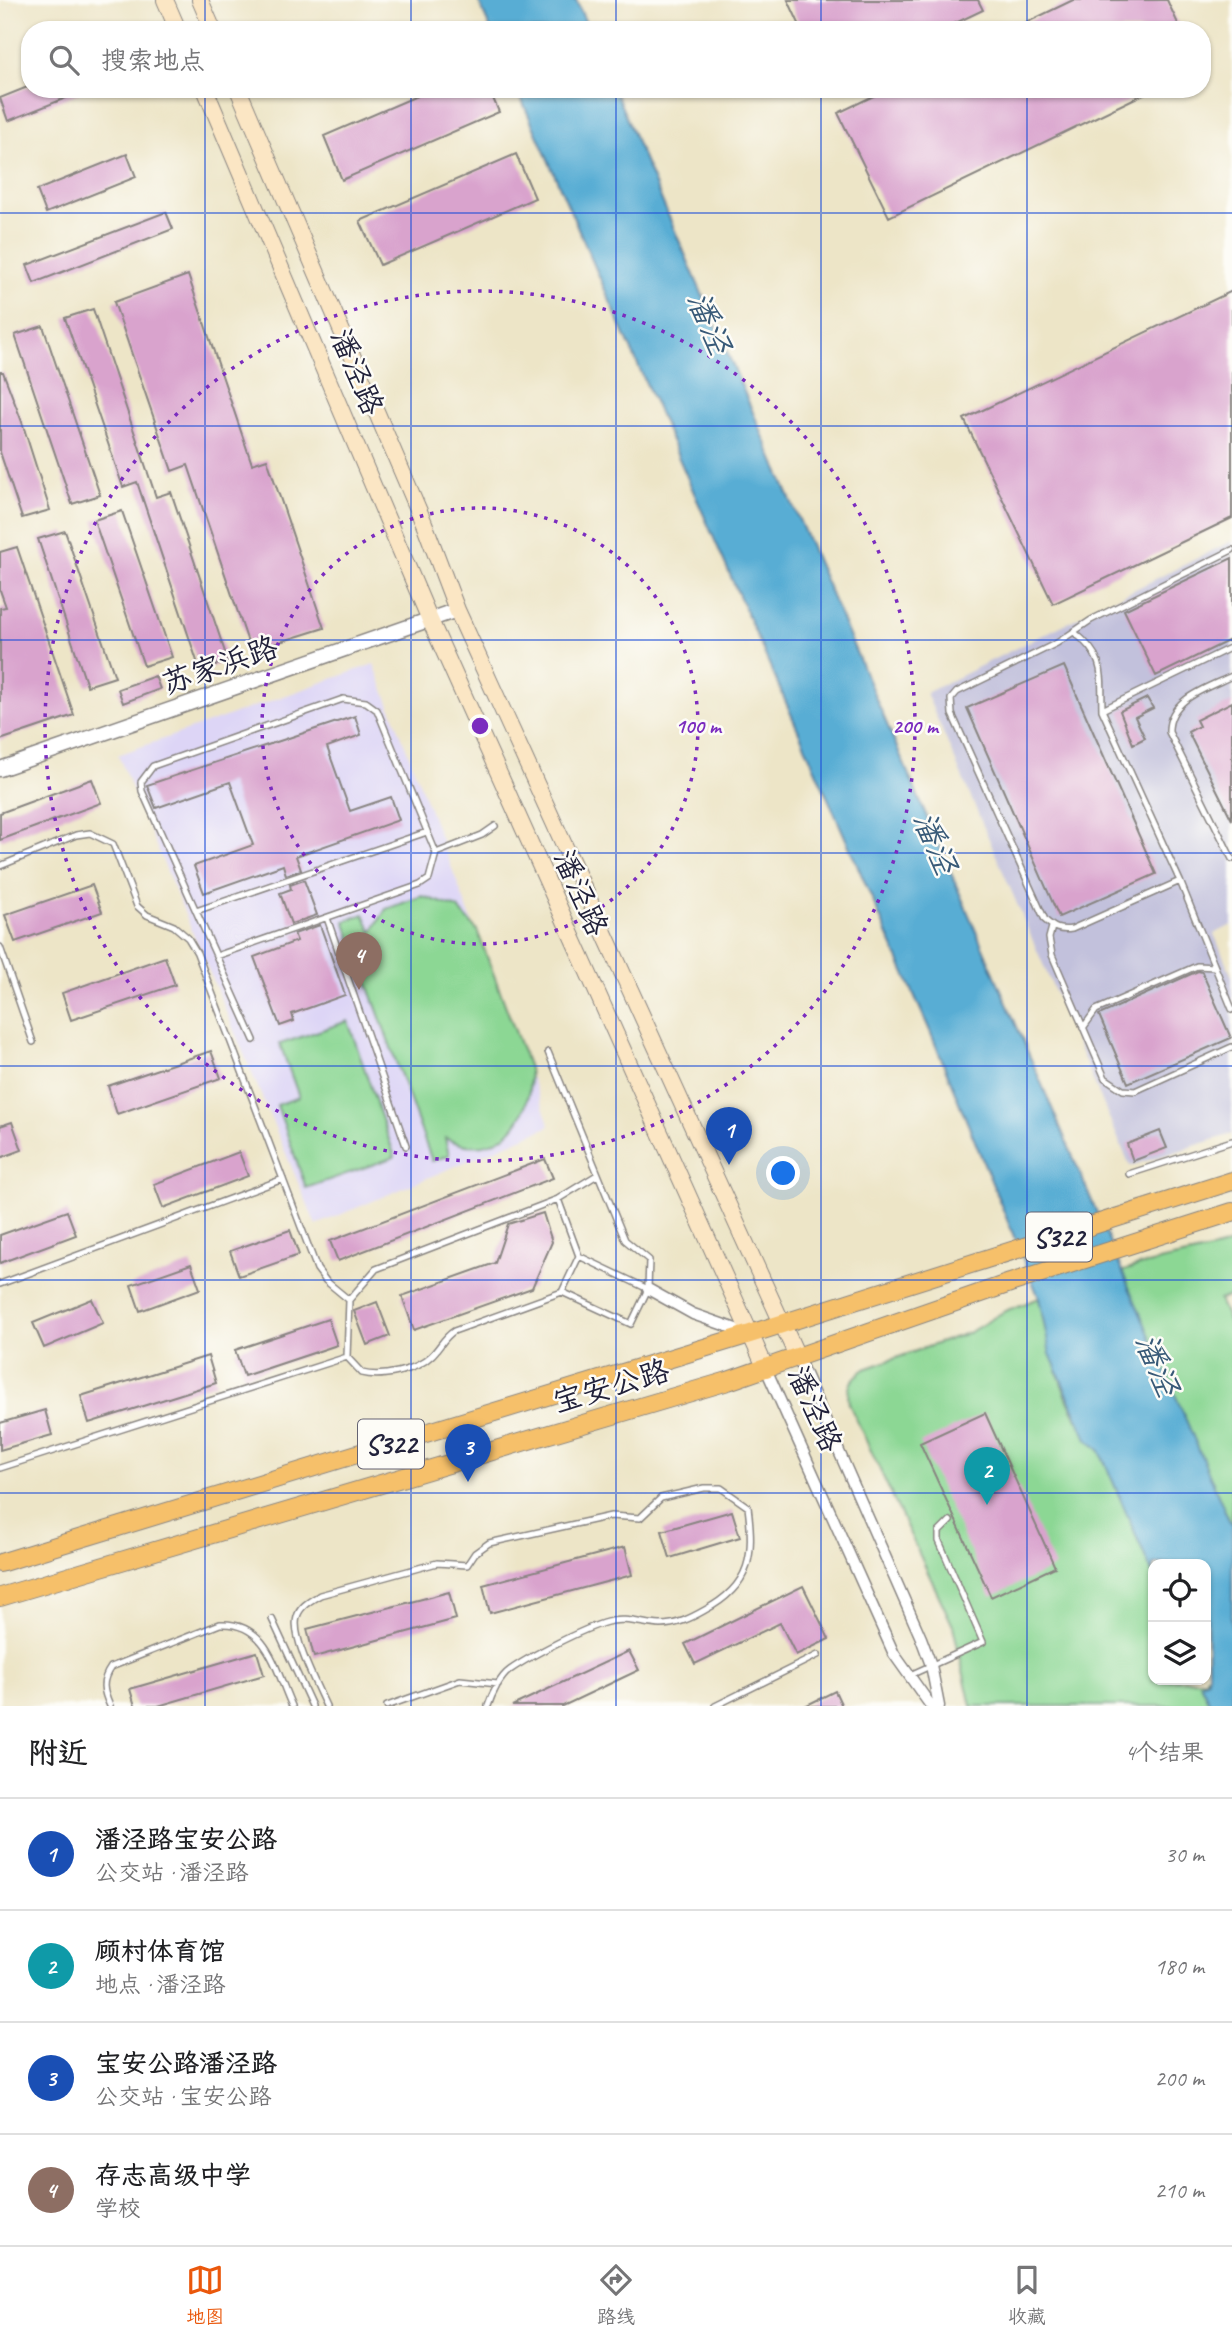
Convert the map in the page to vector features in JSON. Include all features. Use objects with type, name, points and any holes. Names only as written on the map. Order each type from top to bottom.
[{"type":"main road","points":[[165,0],[174,21]]},
{"type":"main road","points":[[200,0],[209,21]]},
{"type":"main road","name":"潘泾路","points":[[209,98],[430,620],[766,1369]]},
{"type":"main road","name":"潘泾路","points":[[242,98],[424,523],[457,610],[797,1356]]},
{"type":"main road","name":"宝安公路","points":[[0,1563],[750,1334],[1232,1181]]},
{"type":"main road","name":"宝安公路","points":[[0,1597],[766,1369],[1010,1283],[1232,1212]]},
{"type":"street","name":"苏家浜路","points":[[0,769],[457,610]]},
{"type":"street","points":[[648,1289],[692,1314],[750,1334]]},
{"type":"street","name":"潘泾路","points":[[797,1356],[931,1665],[939,1706]]},
{"type":"street","name":"潘泾路","points":[[766,1369],[894,1654],[931,1706]]},
{"type":"lane","points":[[1180,881],[1072,929],[1052,927],[1045,920],[950,706],[957,692],[1074,632],[1091,620],[1232,550]]},
{"type":"lane","points":[[1074,632],[1089,644],[1102,667],[1102,710],[1180,881],[1232,1009]]},
{"type":"lane","points":[[1102,710],[1232,647]]},
{"type":"lane","points":[[1232,676],[1184,699],[1168,722],[1169,732],[1232,859]]},
{"type":"lane","points":[[216,956],[420,885],[429,879],[436,853],[377,710],[366,702],[343,699],[153,766],[144,775],[142,791],[216,956],[254,1040]]},
{"type":"lane","points":[[436,853],[482,835],[495,826]]},
{"type":"lane","points":[[196,911],[427,832]]},
{"type":"lane","points":[[0,866],[76,835],[90,833],[113,844],[121,857],[137,906],[174,926],[188,938],[197,953],[317,1269],[326,1281],[349,1300]]},
{"type":"lane","points":[[327,918],[406,1146]]},
{"type":"lane","points":[[1052,927],[1049,946],[1105,1078],[1123,1090],[1135,1091],[1232,1047]]},
{"type":"lane","points":[[0,947],[33,1042]]},
{"type":"lane","points":[[1083,1028],[1096,1010],[1197,966],[1215,967]]},
{"type":"lane","points":[[548,1052],[625,1240],[649,1260],[648,1289],[631,1324],[562,1292],[454,1331],[445,1337],[431,1356],[385,1375],[362,1373],[347,1357],[349,1300],[376,1269],[558,1199],[597,1175]]},
{"type":"lane","points":[[1129,1174],[1232,1141]]},
{"type":"lane","points":[[0,1284],[283,1179]]},
{"type":"lane","points":[[558,1199],[579,1256],[648,1289]]},
{"type":"lane","points":[[562,1292],[579,1256]]},
{"type":"lane","points":[[0,1468],[347,1357]]},
{"type":"lane","points":[[327,1706],[295,1632],[297,1616],[304,1604],[320,1595],[437,1563],[467,1565],[475,1553],[489,1543],[611,1516],[640,1518],[662,1498],[679,1492],[721,1488],[748,1507],[753,1547],[739,1587],[717,1604],[683,1622],[660,1625],[629,1620],[607,1622],[508,1671],[488,1706]]},
{"type":"lane","points":[[908,1676],[983,1642],[939,1541],[939,1532],[950,1521]]},
{"type":"lane","points":[[272,1619],[312,1706]]},
{"type":"lane","points":[[110,1706],[104,1691],[104,1676],[111,1667],[123,1660],[220,1624],[237,1623],[251,1629],[260,1637],[292,1706]]},
{"type":"lane","points":[[715,1706],[818,1655]]},
{"type":"lane","points":[[387,1706],[460,1680],[499,1684]]},
{"type":"shaded area","points":[[1232,541],[1232,925],[1214,934],[1232,977],[1232,1134],[1130,1166],[926,693]]},
{"type":"shaded area","points":[[374,664],[550,1126],[316,1225],[118,755]]},
{"type":"green space","points":[[422,896],[458,908],[477,930],[529,1068],[526,1104],[509,1132],[496,1141],[481,1145],[464,1145],[445,1138],[449,1155],[432,1161],[345,921],[364,914],[372,932],[386,909]]},
{"type":"green space","points":[[348,1021],[395,1157],[306,1188],[277,1105],[299,1097],[280,1044]]},
{"type":"green space","points":[[1232,1244],[1232,1295],[1219,1300],[1232,1329],[1232,1527],[1121,1272],[1148,1263]]},
{"type":"green space","points":[[1039,1298],[1053,1358],[1068,1400],[1088,1437],[1100,1451],[1148,1563],[1148,1685],[1201,1685],[1211,1706],[971,1706],[953,1626],[849,1404],[848,1392],[853,1380],[865,1369],[970,1332],[1005,1311]]},
{"type":"water","points":[[478,0],[576,0],[585,21],[487,21]]},
{"type":"water","name":"潘泾","points":[[521,98],[618,98],[1232,1527],[1232,1706],[1211,1706],[1201,1685],[1211,1685],[1211,1559],[1148,1559],[1148,1563],[1100,1451],[1087,1439],[1050,1354],[1039,1298],[930,1031]]},
{"type":"building","points":[[788,0],[978,0],[983,10],[960,21],[798,21]]},
{"type":"building","points":[[1073,0],[1167,0],[1177,21],[1030,21]]},
{"type":"building","points":[[21,90],[21,98],[66,98],[8,121],[0,98]]},
{"type":"building","points":[[412,98],[493,98],[499,112],[342,180],[324,136]]},
{"type":"building","points":[[869,98],[1135,98],[889,217],[838,113]]},
{"type":"building","points":[[127,154],[136,177],[46,213],[37,190]]},
{"type":"building","points":[[516,154],[535,198],[380,265],[360,221]]},
{"type":"building","points":[[166,212],[173,229],[34,283],[27,265]]},
{"type":"building","points":[[188,275],[252,464],[267,459],[324,628],[251,651],[188,465],[172,471],[114,302]]},
{"type":"building","points":[[1232,291],[1232,518],[1053,604],[964,419]]},
{"type":"building","points":[[93,309],[156,497],[171,492],[228,661],[200,670],[137,482],[123,487],[65,318]]},
{"type":"building","points":[[43,326],[100,495],[72,504],[15,335]]},
{"type":"building","points":[[0,372],[3,372],[22,422],[50,510],[22,518],[0,452]]},
{"type":"building","points":[[122,511],[172,657],[144,666],[94,520]]},
{"type":"building","points":[[65,531],[115,677],[87,686],[38,539]]},
{"type":"building","points":[[17,547],[74,715],[0,740],[0,608],[6,607],[0,590],[0,552]]},
{"type":"building","points":[[1232,558],[1232,639],[1156,676],[1124,610]]},
{"type":"building","points":[[1064,666],[1156,874],[1059,917],[967,708]]},
{"type":"building","points":[[155,676],[160,689],[123,703],[118,689]]},
{"type":"building","points":[[1147,698],[1153,708],[1135,717],[1145,738],[1133,744],[1120,711]]},
{"type":"building","points":[[1232,702],[1232,820],[1188,732],[1199,726],[1196,720]]},
{"type":"building","points":[[355,716],[361,735],[327,747],[350,811],[391,797],[399,820],[296,856],[301,870],[286,875],[283,865],[204,893],[194,866],[253,845],[230,782],[156,808],[147,785]]},
{"type":"building","points":[[92,779],[101,803],[0,840],[0,813]]},
{"type":"building","points":[[304,880],[317,915],[291,924],[280,893],[291,889],[290,885]]},
{"type":"building","points":[[92,885],[102,912],[15,942],[5,915]]},
{"type":"building","points":[[320,925],[345,995],[292,1014],[294,1021],[280,1026],[254,957],[297,941],[294,934]]},
{"type":"building","points":[[165,957],[175,985],[71,1020],[62,993]]},
{"type":"building","points":[[1198,971],[1202,972],[1231,1038],[1128,1083],[1099,1015]]},
{"type":"building","points":[[211,1051],[221,1078],[117,1114],[108,1086]]},
{"type":"building","points":[[12,1122],[22,1150],[0,1158],[0,1126]]},
{"type":"building","points":[[1160,1131],[1167,1148],[1133,1161],[1127,1144]]},
{"type":"building","points":[[239,1152],[248,1176],[163,1208],[154,1184]]},
{"type":"building","points":[[545,1159],[553,1178],[338,1261],[330,1241]]},
{"type":"building","points":[[67,1211],[76,1235],[0,1263],[0,1235]]},
{"type":"building","points":[[543,1213],[552,1242],[532,1288],[414,1330],[402,1296],[495,1263],[508,1224]]},
{"type":"building","points":[[290,1230],[299,1255],[239,1276],[230,1251]]},
{"type":"building","points":[[191,1264],[200,1289],[140,1311],[131,1285]]},
{"type":"building","points":[[92,1299],[103,1323],[44,1348],[33,1323]]},
{"type":"building","points":[[377,1302],[390,1336],[367,1345],[354,1311]]},
{"type":"building","points":[[328,1319],[337,1345],[244,1376],[235,1350]]},
{"type":"building","points":[[208,1356],[216,1383],[89,1423],[81,1396]]},
{"type":"building","points":[[45,1410],[52,1435],[0,1450],[0,1423]]},
{"type":"building","points":[[985,1413],[1055,1567],[991,1597],[920,1443]]},
{"type":"building","points":[[732,1511],[740,1537],[670,1558],[662,1531]]},
{"type":"building","points":[[625,1547],[632,1575],[490,1613],[483,1585]]},
{"type":"building","points":[[803,1586],[829,1639],[796,1655],[780,1623],[695,1664],[685,1644]]},
{"type":"building","points":[[449,1592],[456,1619],[314,1657],[307,1629]]},
{"type":"building","points":[[629,1651],[639,1670],[563,1706],[512,1706]]},
{"type":"building","points":[[257,1652],[264,1675],[158,1706],[135,1706],[130,1689]]},
{"type":"building","points":[[835,1691],[842,1706],[805,1706]]},
{"type":"place","name":"存志高级中学","points":[[359,990]]},
{"type":"place","name":"潘泾路宝安公路","points":[[729,1165]]},
{"type":"place","name":"宝安公路潘泾路","points":[[468,1482]]},
{"type":"place","name":"顾村体育馆","points":[[987,1505]]}]
